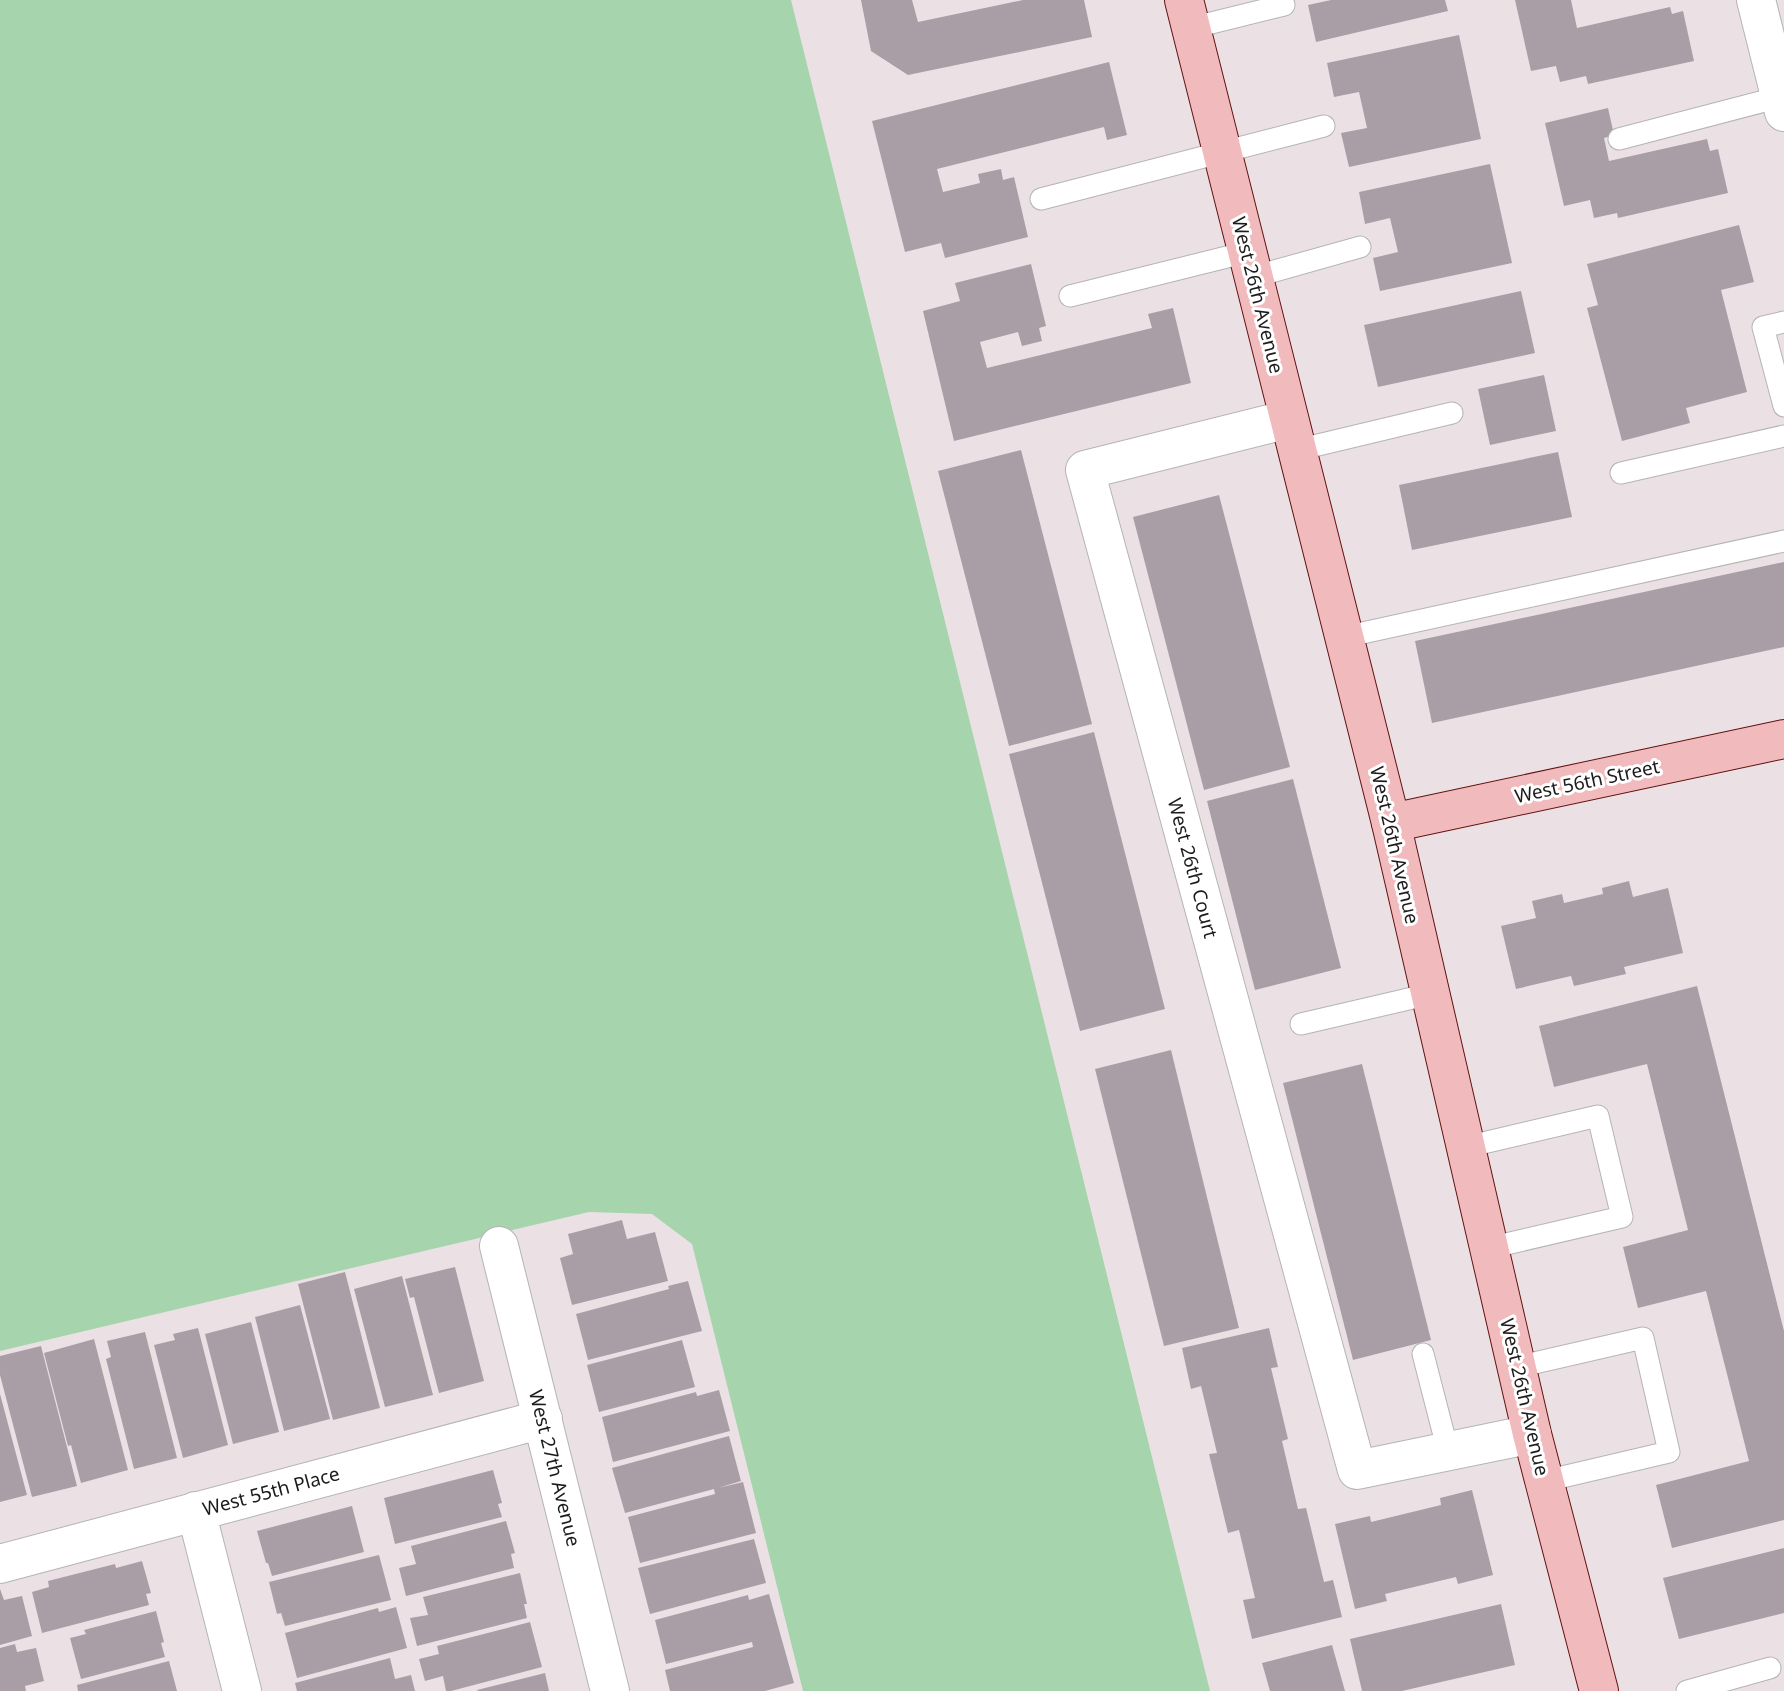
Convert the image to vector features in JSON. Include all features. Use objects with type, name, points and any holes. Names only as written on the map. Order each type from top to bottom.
[{"type":"street","points":[[1760,1],[1782,105]]},
{"type":"street","name":"West 26th Avenue","points":[[1188,14],[1391,823],[1532,1434],[1599,1691]]},
{"type":"street","name":"West 26th Court","points":[[1293,434],[1084,470],[1357,1470],[1448,1451]]},
{"type":"street","name":"West 56th Street","points":[[1391,823],[1784,739]]},
{"type":"street","name":"West 27th Avenue","points":[[499,1246],[610,1691]]},
{"type":"street","name":"West 55th Place","points":[[0,1564],[543,1419]]},
{"type":"street","points":[[1448,1451],[1532,1434]]},
{"type":"street","points":[[196,1511],[243,1691]]},
{"type":"lane","points":[[1188,14],[1284,5]]},
{"type":"lane","points":[[1619,139],[1782,105]]},
{"type":"lane","points":[[1041,199],[1324,126]]},
{"type":"lane","points":[[1070,296],[1360,247]]},
{"type":"lane","points":[[1784,322],[1763,327],[1784,405]]},
{"type":"lane","points":[[1293,434],[1452,414]]},
{"type":"lane","points":[[1621,473],[1784,436]]},
{"type":"lane","points":[[1344,636],[1784,541]]},
{"type":"lane","points":[[1301,1024],[1430,994]]},
{"type":"lane","points":[[1466,1147],[1598,1116],[1622,1217],[1489,1248]]},
{"type":"lane","points":[[1517,1367],[1643,1338],[1669,1452],[1545,1481]]},
{"type":"lane","points":[[1423,1354],[1448,1451]]},
{"type":"lane","points":[[1687,1691],[1770,1668]]},
{"type":"shaded area","points":[[0,0],[791,0],[1210,1691],[803,1691],[692,1244],[652,1214],[589,1212],[0,1351]]},
{"type":"building","points":[[861,0],[912,0],[918,22],[1023,0],[1084,0],[1092,37],[908,75],[871,51]]},
{"type":"building","points":[[1331,0],[1445,0],[1448,11],[1316,42],[1308,5]]},
{"type":"building","points":[[1515,0],[1571,0],[1577,28],[1670,7],[1672,14],[1683,11],[1694,61],[1588,84],[1586,76],[1560,82],[1556,66],[1531,71]]},
{"type":"building","points":[[1459,35],[1481,139],[1349,167],[1341,133],[1367,128],[1359,92],[1334,97],[1327,63]]},
{"type":"building","points":[[1109,62],[1127,135],[1107,140],[1104,127],[937,169],[943,192],[980,183],[978,174],[1001,169],[1003,180],[1014,177],[1028,237],[945,258],[941,243],[905,252],[872,121]]},
{"type":"building","points":[[1608,108],[1614,135],[1604,138],[1609,161],[1707,139],[1710,151],[1718,149],[1728,193],[1618,218],[1617,213],[1594,218],[1590,200],[1564,206],[1545,123]]},
{"type":"building","points":[[1490,164],[1512,263],[1380,291],[1373,258],[1398,252],[1390,218],[1365,224],[1359,192]]},
{"type":"building","points":[[1739,225],[1754,282],[1721,290],[1747,392],[1686,408],[1690,423],[1622,441],[1587,308],[1598,305],[1587,264]]},
{"type":"building","points":[[1031,264],[1046,326],[1039,328],[1042,341],[1022,346],[1018,332],[980,342],[987,368],[1152,328],[1148,314],[1173,308],[1191,383],[954,441],[923,311],[960,301],[955,283]]},
{"type":"building","points":[[1521,291],[1535,353],[1378,387],[1364,325]]},
{"type":"building","points":[[1544,375],[1556,431],[1490,445],[1478,389]]},
{"type":"building","points":[[1021,450],[1092,724],[1009,746],[938,471]]},
{"type":"building","points":[[1558,452],[1572,517],[1412,550],[1399,485]]},
{"type":"building","points":[[1219,495],[1290,767],[1204,790],[1133,517]]},
{"type":"building","points":[[1784,562],[1784,647],[1432,723],[1415,641]]},
{"type":"building","points":[[1094,732],[1165,1009],[1080,1031],[1009,754]]},
{"type":"building","points":[[1293,779],[1341,968],[1255,990],[1207,801]]},
{"type":"building","points":[[1629,881],[1633,897],[1668,888],[1683,953],[1624,967],[1626,974],[1574,986],[1571,976],[1516,989],[1501,926],[1536,918],[1532,901],[1562,894],[1564,903],[1603,894],[1602,888]]},
{"type":"building","points":[[1697,986],[1784,1331],[1784,1520],[1672,1548],[1656,1485],[1749,1461],[1706,1291],[1638,1308],[1623,1247],[1688,1230],[1647,1064],[1554,1087],[1539,1026]]},
{"type":"building","points":[[1171,1050],[1239,1328],[1164,1346],[1095,1069]]},
{"type":"building","points":[[1362,1064],[1431,1340],[1353,1360],[1283,1083]]},
{"type":"building","points":[[622,1220],[627,1239],[655,1232],[668,1281],[572,1305],[560,1258],[573,1254],[568,1234]]},
{"type":"building","points":[[455,1267],[484,1381],[439,1393],[414,1297],[410,1298],[405,1279]]},
{"type":"building","points":[[345,1272],[380,1408],[333,1420],[298,1284]]},
{"type":"building","points":[[402,1276],[433,1395],[385,1407],[354,1289]]},
{"type":"building","points":[[688,1281],[702,1331],[588,1360],[576,1314],[669,1289],[668,1286]]},
{"type":"building","points":[[300,1305],[330,1419],[284,1431],[255,1317]]},
{"type":"building","points":[[251,1322],[279,1432],[233,1444],[205,1334]]},
{"type":"building","points":[[198,1328],[228,1445],[183,1458],[154,1345],[175,1340],[173,1334]]},
{"type":"building","points":[[1269,1328],[1278,1367],[1271,1368],[1288,1439],[1282,1441],[1298,1509],[1306,1508],[1324,1582],[1333,1580],[1342,1617],[1252,1639],[1243,1600],[1255,1598],[1239,1530],[1228,1533],[1209,1454],[1217,1453],[1201,1386],[1191,1389],[1182,1348]]},
{"type":"building","points":[[145,1332],[177,1458],[134,1469],[106,1359],[111,1357],[107,1341]]},
{"type":"building","points":[[94,1339],[128,1470],[81,1483],[71,1445],[68,1446],[44,1353]]},
{"type":"building","points":[[682,1340],[695,1387],[599,1412],[587,1365]]},
{"type":"building","points":[[41,1346],[77,1486],[32,1497],[0,1375],[0,1356]]},
{"type":"building","points":[[719,1390],[730,1431],[613,1462],[602,1417],[696,1392],[697,1396]]},
{"type":"building","points":[[0,1394],[27,1495],[0,1502]]},
{"type":"building","points":[[729,1436],[741,1481],[718,1488],[743,1482],[756,1533],[640,1563],[628,1517],[715,1494],[714,1489],[625,1513],[612,1468]]},
{"type":"building","points":[[493,1470],[502,1503],[498,1504],[502,1517],[395,1544],[384,1498]]},
{"type":"building","points":[[1472,1490],[1493,1575],[1458,1584],[1456,1577],[1385,1594],[1387,1601],[1355,1609],[1335,1524],[1370,1516],[1371,1522],[1441,1505],[1440,1498]]},
{"type":"building","points":[[352,1506],[364,1552],[272,1576],[257,1531]]},
{"type":"building","points":[[506,1521],[515,1553],[511,1554],[514,1568],[406,1596],[399,1568],[416,1564],[411,1546]]},
{"type":"building","points":[[754,1539],[766,1583],[650,1614],[638,1568]]},
{"type":"building","points":[[1784,1548],[1784,1613],[1679,1639],[1663,1578]]},
{"type":"building","points":[[379,1555],[391,1600],[285,1626],[281,1613],[277,1614],[269,1582]]},
{"type":"building","points":[[142,1561],[151,1593],[146,1594],[149,1605],[42,1633],[32,1592],[49,1587],[48,1581],[115,1564],[116,1568]]},
{"type":"building","points":[[520,1573],[527,1604],[524,1604],[527,1618],[417,1646],[410,1618],[428,1615],[423,1597]]},
{"type":"building","points":[[0,1589],[4,1600],[22,1596],[32,1636],[0,1645]]},
{"type":"building","points":[[769,1594],[794,1683],[765,1691],[670,1691],[665,1670],[753,1647],[752,1642],[666,1664],[655,1620],[748,1595],[749,1600]]},
{"type":"building","points":[[1501,1604],[1515,1665],[1402,1691],[1362,1691],[1350,1639]]},
{"type":"building","points":[[396,1607],[407,1648],[297,1678],[285,1633],[378,1608],[379,1612]]},
{"type":"building","points":[[156,1611],[165,1657],[81,1679],[70,1638],[86,1634],[84,1630]]},
{"type":"building","points":[[530,1622],[542,1667],[451,1691],[446,1691],[443,1676],[425,1681],[419,1659],[439,1654],[437,1646]]},
{"type":"building","points":[[15,1644],[17,1652],[36,1648],[44,1681],[25,1686],[26,1691],[0,1691],[0,1648]]},
{"type":"building","points":[[1332,1645],[1345,1691],[1270,1691],[1262,1663]]},
{"type":"building","points":[[390,1658],[395,1679],[411,1675],[415,1691],[297,1691],[295,1683]]},
{"type":"building","points":[[169,1661],[177,1691],[78,1691],[77,1685]]},
{"type":"building","points":[[545,1673],[549,1691],[477,1690]]}]
